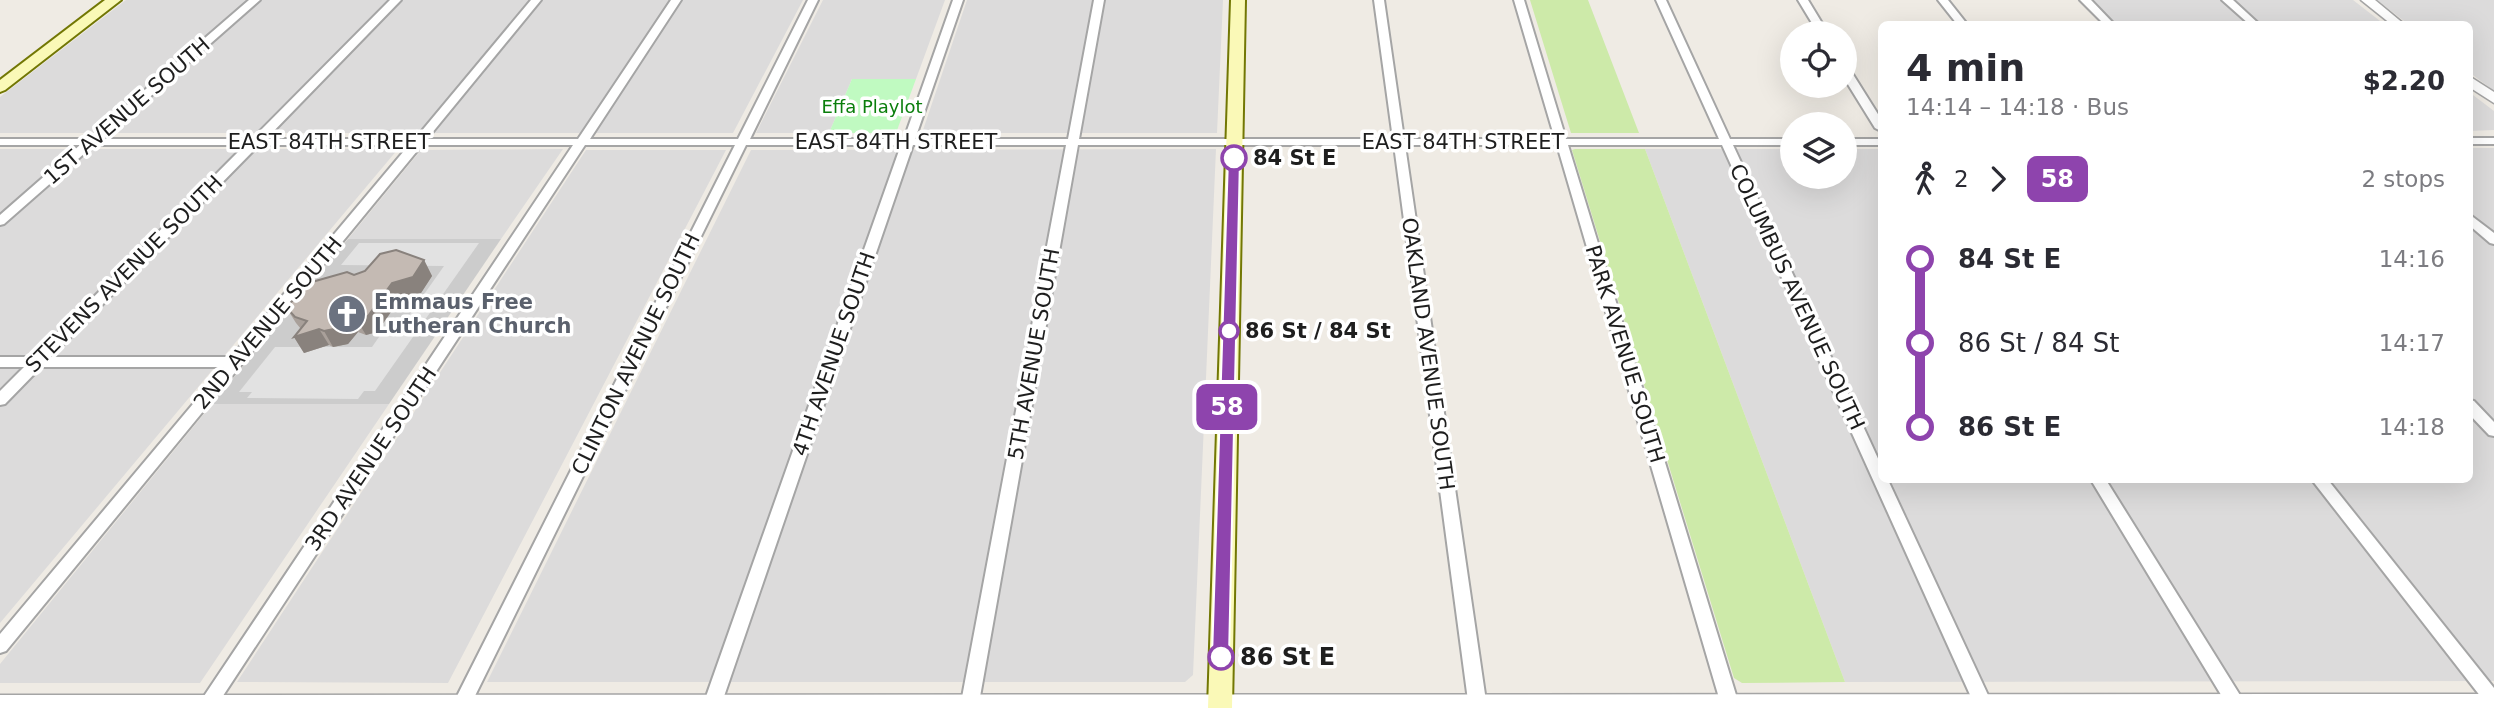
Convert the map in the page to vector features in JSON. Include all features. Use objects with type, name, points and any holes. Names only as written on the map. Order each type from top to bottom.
[{"type":"main road","points":[[0,87],[114,0]]},
{"type":"main road","points":[[1220,707],[1238,0]]},
{"type":"street","name":"1ST AVENUE SOUTH","points":[[0,221],[255,0]]},
{"type":"street","name":"STEVENS AVENUE SOUTH","points":[[0,400],[396,0]]},
{"type":"street","name":"2ND AVENUE SOUTH","points":[[0,646],[536,0]]},
{"type":"street","name":"3RD AVENUE SOUTH","points":[[205,707],[676,0]]},
{"type":"street","name":"CLINTON AVENUE SOUTH","points":[[461,707],[813,0]]},
{"type":"street","name":"4TH AVENUE SOUTH","points":[[712,707],[958,0]]},
{"type":"street","name":"5TH AVENUE SOUTH","points":[[969,707],[1099,0]]},
{"type":"street","name":"OAKLAND AVENUE SOUTH","points":[[1379,0],[1478,706]]},
{"type":"street","name":"PARK AVENUE SOUTH","points":[[1519,0],[1730,706]]},
{"type":"street","name":"COLUMBUS AVENUE SOUTH","points":[[1661,0],[1878,474]]},
{"type":"street","points":[[1803,0],[1816,21]]},
{"type":"street","points":[[1943,0],[1960,21]]},
{"type":"street","points":[[2085,0],[2106,21]]},
{"type":"street","points":[[2227,0],[2251,21]]},
{"type":"street","points":[[2367,0],[2394,21]]},
{"type":"street","points":[[2473,83],[2494,99]]},
{"type":"street","points":[[1857,89],[1878,123]]},
{"type":"street","points":[[2473,141],[2494,141]]},
{"type":"street","name":"EAST 84TH STREET","points":[[0,142],[1780,142]]},
{"type":"street","points":[[1857,142],[1878,142]]},
{"type":"street","points":[[2473,222],[2494,240]]},
{"type":"street","points":[[0,362],[236,362]]},
{"type":"street","points":[[2473,409],[2494,431]]},
{"type":"street","name":"COLUMBUS AVENUE SOUTH","points":[[1882,483],[1984,706]]},
{"type":"street","points":[[2100,483],[2238,706]]},
{"type":"street","points":[[2322,483],[2494,702]]},
{"type":"street","points":[[0,705],[2238,706],[2494,702]]},
{"type":"shaded area","points":[[126,0],[803,0],[733,133],[0,133],[0,97]]},
{"type":"shaded area","points":[[823,0],[945,0],[916,79],[852,79],[829,133],[756,133]]},
{"type":"shaded area","points":[[967,0],[1223,0],[1217,133],[922,133]]},
{"type":"shaded area","points":[[2092,0],[2353,0],[2380,21],[2113,21]]},
{"type":"shaded area","points":[[2377,0],[2494,0],[2494,91],[2473,75],[2473,21],[2404,21]]},
{"type":"shaded area","points":[[2473,95],[2494,111],[2494,130],[2473,131]]},
{"type":"shaded area","points":[[2473,148],[2494,148],[2494,681],[1845,682],[1645,149],[1780,149],[1780,189],[1857,189],[1857,149],[1878,149],[1878,483],[2473,483]]},
{"type":"shaded area","points":[[0,149],[398,149],[0,623]]},
{"type":"shaded area","points":[[563,149],[501,239],[348,239],[421,150]]},
{"type":"shaded area","points":[[1216,149],[1193,675],[1185,682],[487,682],[751,150]]},
{"type":"shaded area","points":[[586,150],[726,150],[448,683],[237,682]]},
{"type":"shaded area","points":[[348,239],[501,239],[389,404],[212,404]]},
{"type":"shaded area","points":[[359,243],[479,243],[375,391],[364,391],[358,399],[247,398],[252,392],[239,392],[275,347],[372,347],[393,317],[408,317],[444,266],[341,265]]},
{"type":"shaded area","points":[[212,404],[389,404],[200,683],[0,683],[0,664]]},
{"type":"green space","points":[[1530,0],[1588,0],[1639,133],[1571,133]]},
{"type":"green space","name":"Effa Playlot","points":[[852,79],[916,79],[896,133],[829,133]]},
{"type":"green space","points":[[1645,149],[1845,682],[1742,683],[1734,678],[1572,150]]},
{"type":"building","points":[[396,250],[424,260],[413,277],[392,283],[368,316],[356,319],[349,316],[339,328],[324,331],[319,329],[294,337],[307,321],[295,317],[286,307],[312,282],[347,272],[354,275],[365,271],[380,254]]},
{"type":"bus line","name":"58","points":[[1221,657],[1234,158]]},
{"type":"place","name":"84 St E","points":[[1234,158]]},
{"type":"place","name":"Emmaus Free Lutheran Church","points":[[347,314]]},
{"type":"place","name":"86 St / 84 St","points":[[1229,331]]},
{"type":"place","name":"86 St E","points":[[1221,657]]}]
